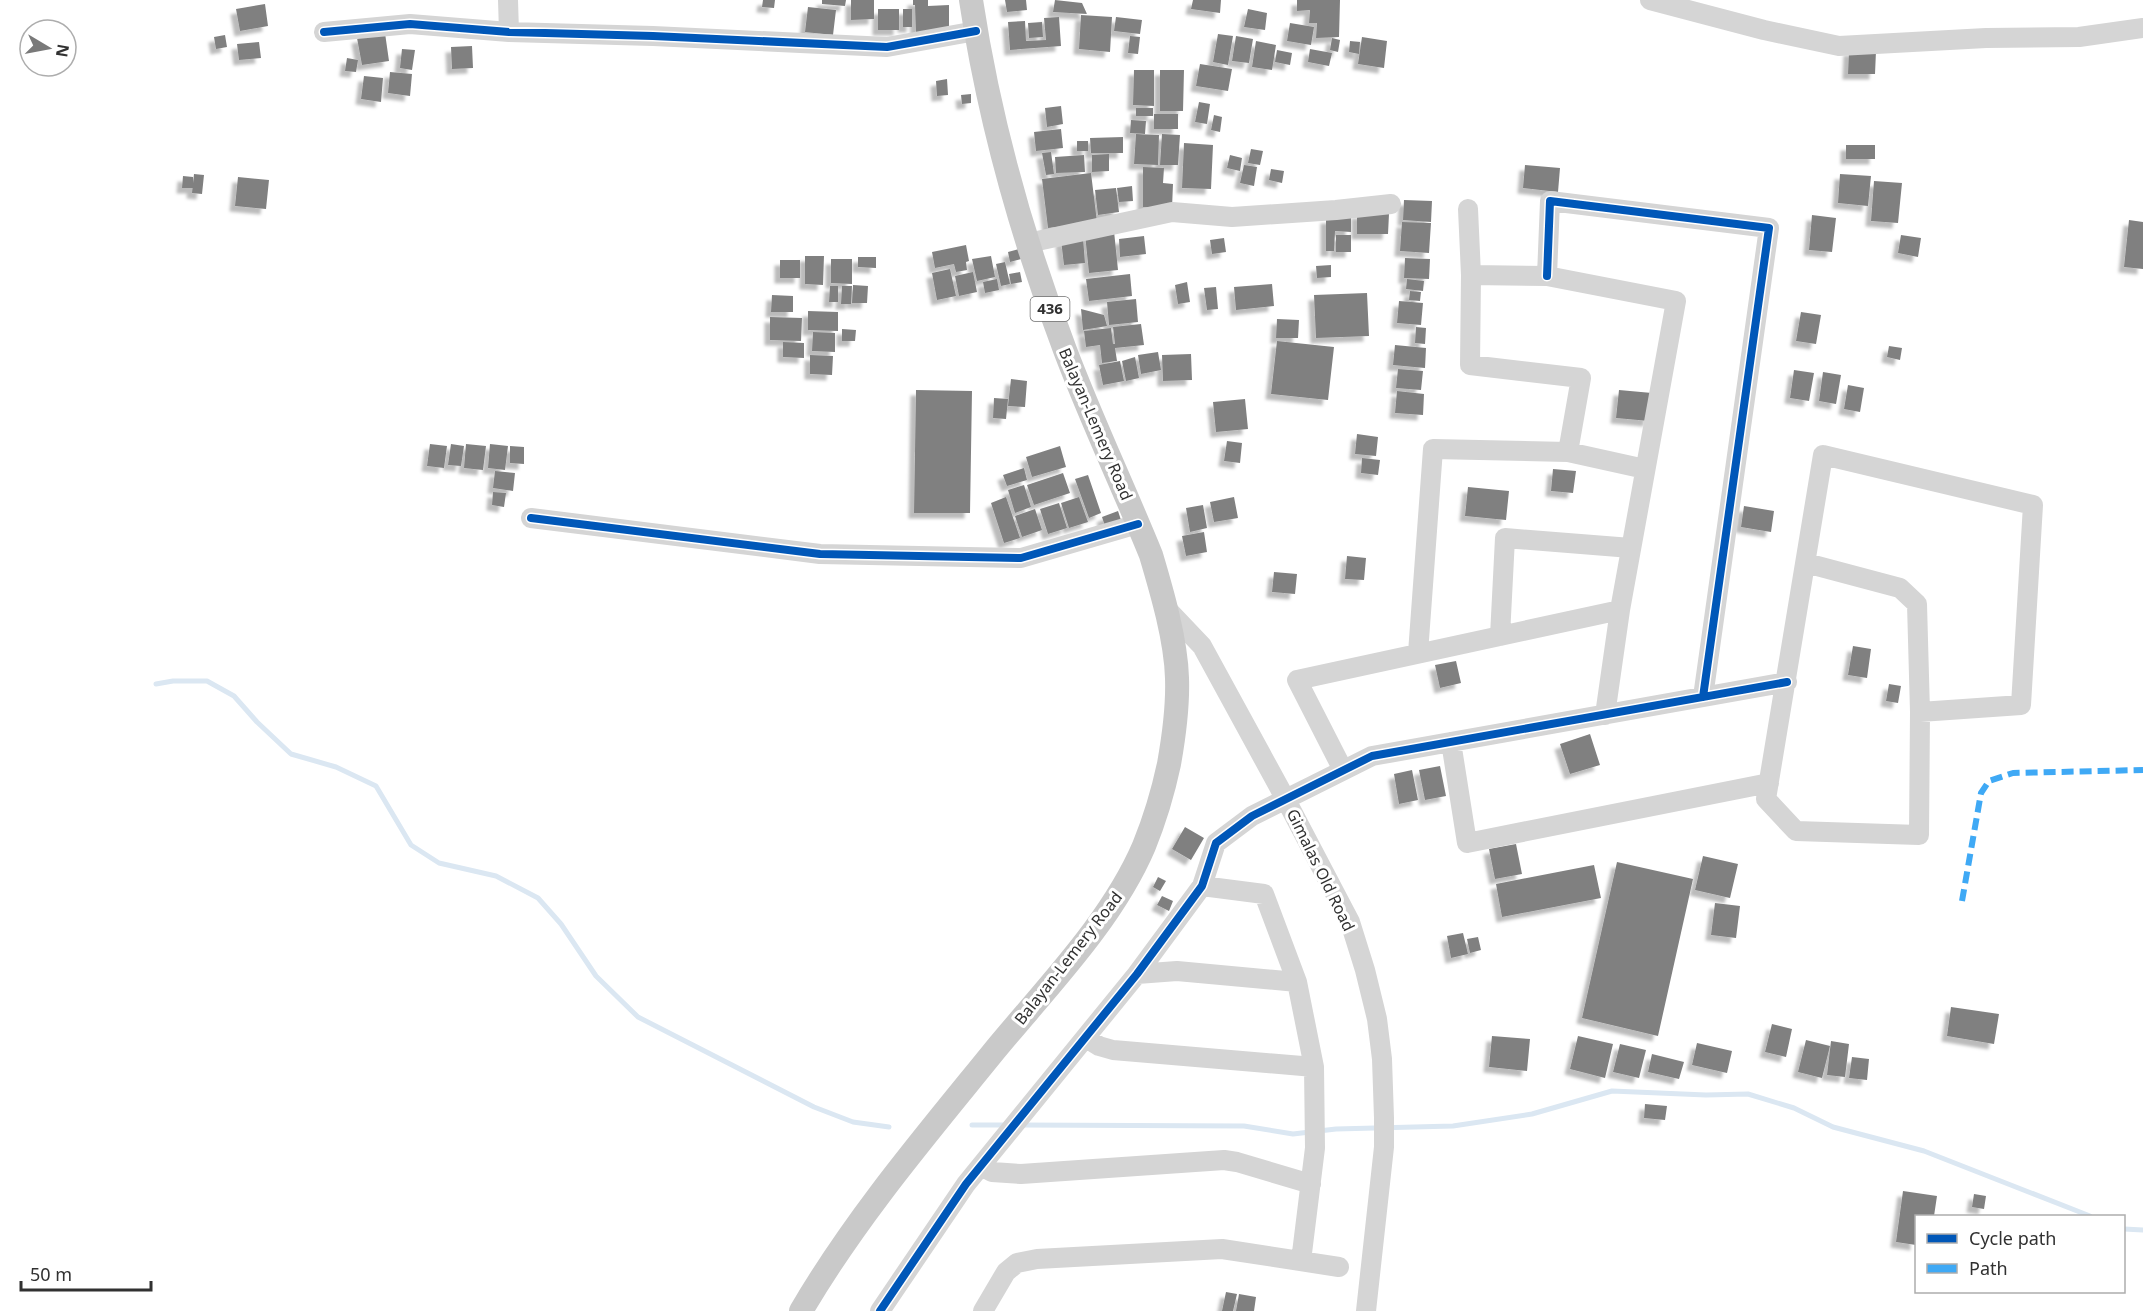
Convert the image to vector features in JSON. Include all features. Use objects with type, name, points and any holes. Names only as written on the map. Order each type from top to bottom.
[{"type":"main road","name":"Balayan-Lemery Road","points":[[801,1311],[832,1260],[895,1173],[1092,932],[1126,881],[1147,838],[1163,791],[1173,738],[1177,678],[1164,606],[1151,555],[1066,352],[1028,243],[983,74],[971,0]]},
{"type":"street","points":[[508,0],[509,32]]},
{"type":"street","points":[[1650,0],[1764,30],[1839,46],[1986,38],[2079,37],[2143,28]]},
{"type":"street","points":[[324,32],[410,24],[509,32],[887,47],[976,31]]},
{"type":"street","points":[[1547,276],[1550,201],[1769,228],[1703,697]]},
{"type":"street","points":[[1028,243],[1172,212],[1232,217],[1391,204]]},
{"type":"street","points":[[1468,208],[1471,275],[1470,364],[1581,378],[1568,452]]},
{"type":"street","points":[[1471,275],[1547,276],[1676,301],[1620,610],[1605,715]]},
{"type":"street","points":[[1418,653],[1433,449],[1568,452],[1645,469]]},
{"type":"street","points":[[1806,563],[1900,588],[1917,604],[1920,712],[1918,835],[1796,831],[1766,799],[1823,455],[2032,505],[2021,705],[1920,712]]},
{"type":"street","points":[[531,518],[820,554],[1021,558],[1138,524]]},
{"type":"street","points":[[1500,636],[1505,538],[1631,548]]},
{"type":"street","name":"Gimalas Old Road","points":[[1164,606],[1202,646],[1286,798],[1350,922],[1377,1018],[1382,1059],[1384,1147],[1366,1311]]},
{"type":"street","points":[[1343,770],[1297,680],[1620,610]]},
{"type":"street","points":[[880,1311],[966,1184],[1137,974],[1202,886],[1216,843],[1252,816],[1372,756],[1787,682]]},
{"type":"street","points":[[1451,742],[1467,843],[1769,783]]},
{"type":"street","points":[[1202,886],[1264,894],[1297,982],[1314,1066],[1315,1148],[1301,1261]]},
{"type":"street","points":[[1176,921],[1170,943],[1171,955],[1177,971]]},
{"type":"street","points":[[1137,974],[1177,971],[1297,982]]},
{"type":"street","points":[[1086,1038],[1099,1046],[1113,1050],[1314,1066]]},
{"type":"street","points":[[981,1166],[992,1172],[1021,1174],[1224,1160],[1311,1184]]},
{"type":"street","points":[[983,1311],[1006,1272],[1017,1263],[1037,1259],[1222,1249],[1339,1267]]},
{"type":"building","points":[[763,0],[775,0],[774,8],[762,7]]},
{"type":"building","points":[[822,0],[846,0],[845,6],[822,4]]},
{"type":"building","points":[[851,0],[874,0],[874,19],[851,20]]},
{"type":"building","points":[[913,0],[928,0],[928,6],[949,5],[949,35],[916,35]]},
{"type":"building","points":[[1005,0],[1026,0],[1027,10],[1007,12]]},
{"type":"building","points":[[1055,0],[1082,3],[1087,14],[1053,12]]},
{"type":"building","points":[[1193,0],[1221,0],[1220,13],[1191,9]]},
{"type":"building","points":[[1297,0],[1340,0],[1339,37],[1316,38],[1317,23],[1309,23],[1310,10],[1297,11]]},
{"type":"building","points":[[265,4],[268,26],[240,31],[236,9]]},
{"type":"building","points":[[808,7],[836,10],[833,35],[805,32]]},
{"type":"building","points":[[878,9],[899,9],[899,30],[878,30]]},
{"type":"building","points":[[903,9],[912,9],[912,27],[903,27]]},
{"type":"building","points":[[1248,9],[1267,13],[1265,30],[1244,27]]},
{"type":"building","points":[[1081,15],[1112,17],[1110,52],[1079,49]]},
{"type":"building","points":[[1059,17],[1061,46],[1010,50],[1008,22],[1025,21],[1026,41],[1046,40],[1044,18]]},
{"type":"building","points":[[1116,17],[1142,20],[1140,34],[1114,31]]},
{"type":"building","points":[[1042,22],[1043,37],[1029,38],[1028,23]]},
{"type":"building","points":[[1290,23],[1314,27],[1311,45],[1287,41]]},
{"type":"building","points":[[385,33],[389,61],[362,65],[357,38]]},
{"type":"building","points":[[1218,34],[1233,36],[1228,65],[1213,62]]},
{"type":"building","points":[[225,35],[227,47],[216,49],[214,37]]},
{"type":"building","points":[[1130,36],[1140,37],[1138,54],[1128,53]]},
{"type":"building","points":[[1236,36],[1253,39],[1249,63],[1232,61]]},
{"type":"building","points":[[1362,37],[1387,41],[1384,68],[1358,64]]},
{"type":"building","points":[[1332,38],[1340,40],[1338,52],[1330,50]]},
{"type":"building","points":[[1256,41],[1276,45],[1272,70],[1252,67]]},
{"type":"building","points":[[1350,41],[1360,42],[1359,54],[1349,52]]},
{"type":"building","points":[[259,42],[261,58],[239,60],[237,44]]},
{"type":"building","points":[[472,46],[473,68],[452,69],[451,47]]},
{"type":"building","points":[[402,49],[415,50],[412,70],[400,68]]},
{"type":"building","points":[[1310,49],[1332,53],[1329,66],[1308,62]]},
{"type":"building","points":[[1277,50],[1292,53],[1290,65],[1275,62]]},
{"type":"building","points":[[1849,50],[1876,51],[1875,74],[1848,74]]},
{"type":"building","points":[[347,58],[358,60],[356,72],[345,71]]},
{"type":"building","points":[[1200,64],[1232,69],[1228,91],[1196,86]]},
{"type":"building","points":[[1134,70],[1154,70],[1154,106],[1133,105]]},
{"type":"building","points":[[1160,70],[1184,70],[1183,111],[1160,111]]},
{"type":"building","points":[[390,72],[412,74],[410,96],[388,93]]},
{"type":"building","points":[[364,76],[383,78],[381,102],[361,99]]},
{"type":"building","points":[[947,79],[948,95],[937,96],[936,81]]},
{"type":"building","points":[[971,94],[971,103],[962,104],[961,95]]},
{"type":"building","points":[[1199,102],[1210,104],[1207,124],[1195,122]]},
{"type":"building","points":[[1061,106],[1063,124],[1047,127],[1045,108]]},
{"type":"building","points":[[1136,108],[1153,108],[1153,116],[1136,116]]},
{"type":"building","points":[[1154,114],[1178,114],[1178,129],[1154,129]]},
{"type":"building","points":[[1214,115],[1222,117],[1220,132],[1211,130]]},
{"type":"building","points":[[1131,120],[1146,121],[1145,134],[1130,133]]},
{"type":"building","points":[[1061,129],[1063,148],[1036,151],[1034,132]]},
{"type":"building","points":[[1136,134],[1159,135],[1158,165],[1134,164]]},
{"type":"building","points":[[1162,134],[1180,135],[1178,165],[1160,165]]},
{"type":"building","points":[[1123,137],[1123,153],[1091,153],[1090,138]]},
{"type":"building","points":[[1077,141],[1088,141],[1088,151],[1077,151]]},
{"type":"building","points":[[1184,143],[1213,145],[1211,189],[1182,188]]},
{"type":"building","points":[[1846,145],[1875,145],[1875,159],[1846,159]]},
{"type":"building","points":[[1251,149],[1263,151],[1260,165],[1248,163]]},
{"type":"building","points":[[1051,152],[1054,174],[1046,175],[1042,153]]},
{"type":"building","points":[[1109,154],[1109,171],[1092,172],[1092,155]]},
{"type":"building","points":[[1084,155],[1085,172],[1056,173],[1055,157]]},
{"type":"building","points":[[1230,155],[1242,158],[1240,171],[1227,168]]},
{"type":"building","points":[[1244,165],[1257,167],[1254,186],[1240,183]]},
{"type":"building","points":[[1525,165],[1560,168],[1558,192],[1523,188]]},
{"type":"building","points":[[1143,167],[1164,168],[1163,183],[1173,184],[1172,208],[1143,207]]},
{"type":"building","points":[[1271,169],[1284,171],[1282,183],[1269,180]]},
{"type":"building","points":[[1091,173],[1097,222],[1048,228],[1042,179]]},
{"type":"building","points":[[194,174],[204,175],[202,194],[192,193]]},
{"type":"building","points":[[1840,174],[1871,176],[1868,206],[1838,203]]},
{"type":"building","points":[[183,176],[193,177],[193,188],[182,188]]},
{"type":"building","points":[[238,177],[269,180],[266,209],[235,206]]},
{"type":"building","points":[[1874,181],[1902,183],[1898,223],[1871,221]]},
{"type":"building","points":[[1132,186],[1133,201],[1119,202],[1117,188]]},
{"type":"building","points":[[1116,188],[1119,212],[1098,215],[1095,190]]},
{"type":"building","points":[[1404,200],[1432,201],[1431,222],[1403,220]]},
{"type":"building","points":[[1357,213],[1389,214],[1388,234],[1357,234]]},
{"type":"building","points":[[1812,215],[1836,218],[1832,252],[1809,250]]},
{"type":"building","points":[[1326,218],[1351,218],[1351,232],[1335,231],[1334,251],[1326,251]]},
{"type":"building","points":[[2129,220],[2143,222],[2143,269],[2124,267]]},
{"type":"building","points":[[1402,222],[1431,223],[1429,253],[1400,251]]},
{"type":"building","points":[[1114,231],[1118,270],[1089,273],[1085,234]]},
{"type":"building","points":[[1336,235],[1351,235],[1351,252],[1336,252]]},
{"type":"building","points":[[1901,235],[1921,238],[1918,257],[1898,253]]},
{"type":"building","points":[[1144,236],[1146,254],[1120,257],[1119,239]]},
{"type":"building","points":[[1083,238],[1085,263],[1064,265],[1061,240]]},
{"type":"building","points":[[1224,238],[1226,252],[1212,254],[1210,240]]},
{"type":"building","points":[[966,245],[969,261],[966,262],[967,270],[956,272],[954,264],[935,268],[932,252]]},
{"type":"building","points":[[1019,249],[1021,259],[1010,262],[1008,252]]},
{"type":"building","points":[[805,256],[824,256],[823,285],[805,284]]},
{"type":"building","points":[[991,256],[995,277],[977,281],[972,259]]},
{"type":"building","points":[[858,257],[876,257],[876,268],[858,267]]},
{"type":"building","points":[[1405,258],[1430,259],[1429,279],[1404,278]]},
{"type":"building","points":[[831,259],[852,259],[852,284],[831,283]]},
{"type":"building","points":[[780,260],[800,260],[800,278],[780,278]]},
{"type":"building","points":[[1005,262],[1010,284],[1001,286],[996,264]]},
{"type":"building","points":[[1331,265],[1331,277],[1317,278],[1316,266]]},
{"type":"building","points":[[950,269],[956,296],[937,300],[932,273]]},
{"type":"building","points":[[973,272],[977,292],[959,296],[955,276]]},
{"type":"building","points":[[1020,272],[1022,282],[1011,284],[1009,274]]},
{"type":"building","points":[[1130,274],[1132,296],[1089,301],[1086,279]]},
{"type":"building","points":[[997,279],[999,290],[985,293],[983,282]]},
{"type":"building","points":[[1407,279],[1424,281],[1423,291],[1406,289]]},
{"type":"building","points":[[1187,282],[1190,302],[1178,304],[1175,285]]},
{"type":"building","points":[[1272,284],[1274,306],[1236,310],[1234,287]]},
{"type":"building","points":[[853,285],[868,286],[867,303],[852,303]]},
{"type":"building","points":[[830,286],[838,286],[838,302],[829,302]]},
{"type":"building","points":[[842,286],[852,286],[851,304],[841,304]]},
{"type":"building","points":[[1216,287],[1218,309],[1207,310],[1204,288]]},
{"type":"building","points":[[1410,291],[1421,292],[1420,301],[1409,300]]},
{"type":"building","points":[[1367,293],[1369,336],[1316,338],[1314,295]]},
{"type":"building","points":[[772,295],[793,296],[793,312],[771,312]]},
{"type":"building","points":[[1136,299],[1138,322],[1109,325],[1107,302]]},
{"type":"building","points":[[1399,301],[1423,303],[1421,325],[1397,323]]},
{"type":"building","points":[[1081,309],[1104,315],[1107,326],[1083,330]]},
{"type":"building","points":[[808,311],[838,312],[838,331],[808,330]]},
{"type":"building","points":[[1801,312],[1821,315],[1816,344],[1796,341]]},
{"type":"building","points":[[770,317],[802,318],[801,341],[770,340]]},
{"type":"building","points":[[1277,319],[1299,320],[1298,338],[1276,338]]},
{"type":"building","points":[[1141,324],[1144,345],[1115,348],[1117,361],[1102,363],[1100,345],[1086,347],[1084,331],[1111,328],[1113,344],[1115,344],[1113,327]]},
{"type":"building","points":[[1416,327],[1426,328],[1425,344],[1415,343]]},
{"type":"building","points":[[842,329],[856,330],[855,341],[842,341]]},
{"type":"building","points":[[813,332],[835,333],[835,352],[812,351]]},
{"type":"building","points":[[1277,341],[1334,347],[1328,400],[1271,394]]},
{"type":"building","points":[[783,342],[804,343],[804,358],[783,357]]},
{"type":"building","points":[[1395,345],[1426,348],[1425,368],[1393,365]]},
{"type":"building","points":[[1889,346],[1902,348],[1900,360],[1887,357]]},
{"type":"building","points":[[1158,352],[1161,370],[1141,374],[1138,355]]},
{"type":"building","points":[[1191,354],[1192,380],[1163,381],[1162,355]]},
{"type":"building","points":[[810,355],[833,356],[832,375],[810,374]]},
{"type":"building","points":[[1135,357],[1139,378],[1126,381],[1122,361]]},
{"type":"building","points":[[1120,361],[1124,381],[1103,385],[1099,365]]},
{"type":"building","points":[[1398,369],[1423,371],[1421,390],[1396,388]]},
{"type":"building","points":[[1794,370],[1814,373],[1809,401],[1790,398]]},
{"type":"building","points":[[1823,372],[1841,375],[1836,404],[1819,401]]},
{"type":"building","points":[[1011,379],[1027,381],[1025,407],[1008,406]]},
{"type":"building","points":[[1848,385],[1864,388],[1860,412],[1844,409]]},
{"type":"building","points":[[916,390],[972,391],[970,513],[914,513]]},
{"type":"building","points":[[1619,390],[1652,393],[1649,421],[1616,418]]},
{"type":"building","points":[[1397,391],[1424,394],[1423,415],[1395,413]]},
{"type":"building","points":[[994,398],[1008,399],[1006,419],[993,418]]},
{"type":"building","points":[[1245,399],[1248,429],[1216,432],[1213,402]]},
{"type":"building","points":[[1357,434],[1378,437],[1376,456],[1355,454]]},
{"type":"building","points":[[1227,441],[1242,443],[1240,463],[1224,461]]},
{"type":"building","points":[[430,444],[447,446],[444,468],[427,466]]},
{"type":"building","points":[[451,444],[464,446],[461,466],[448,465]]},
{"type":"building","points":[[466,444],[486,446],[483,470],[464,468]]},
{"type":"building","points":[[490,444],[508,446],[505,470],[488,468]]},
{"type":"building","points":[[510,446],[524,447],[524,464],[510,463]]},
{"type":"building","points":[[1060,446],[1066,467],[1032,477],[1026,457]]},
{"type":"building","points":[[1362,458],[1380,460],[1378,475],[1361,473]]},
{"type":"building","points":[[1024,468],[1027,480],[1007,486],[1003,475]]},
{"type":"building","points":[[1553,469],[1576,471],[1573,493],[1551,491]]},
{"type":"building","points":[[495,471],[515,473],[513,491],[493,488]]},
{"type":"building","points":[[1063,473],[1070,493],[1034,505],[1027,485]]},
{"type":"building","points":[[1088,475],[1101,513],[1089,518],[1075,479]]},
{"type":"building","points":[[1024,485],[1031,507],[1015,513],[1008,490]]},
{"type":"building","points":[[1468,487],[1509,491],[1506,520],[1465,516]]},
{"type":"building","points":[[493,492],[506,493],[504,507],[492,505]]},
{"type":"building","points":[[1006,497],[1020,538],[1004,543],[991,503]]},
{"type":"building","points":[[1079,497],[1088,522],[1069,528],[1061,503]]},
{"type":"building","points":[[1234,497],[1238,518],[1214,522],[1210,502]]},
{"type":"building","points":[[1059,503],[1067,528],[1048,534],[1040,509]]},
{"type":"building","points":[[1203,505],[1207,528],[1190,532],[1186,508]]},
{"type":"building","points":[[1744,506],[1774,511],[1771,532],[1741,527]]},
{"type":"building","points":[[1035,509],[1042,530],[1022,537],[1015,516]]},
{"type":"building","points":[[1118,511],[1121,520],[1105,526],[1102,517]]},
{"type":"building","points":[[1204,532],[1207,552],[1186,556],[1182,536]]},
{"type":"building","points":[[1347,556],[1366,558],[1364,580],[1345,579]]},
{"type":"building","points":[[1274,572],[1297,574],[1295,594],[1272,592]]},
{"type":"building","points":[[1853,646],[1871,649],[1867,678],[1848,675]]},
{"type":"building","points":[[1456,661],[1461,683],[1440,688],[1435,665]]},
{"type":"building","points":[[1889,684],[1901,686],[1898,703],[1886,701]]},
{"type":"building","points":[[1590,734],[1600,765],[1570,774],[1560,744]]},
{"type":"building","points":[[1440,766],[1446,796],[1425,800],[1419,770]]},
{"type":"building","points":[[1412,770],[1418,800],[1399,804],[1394,774]]},
{"type":"building","points":[[1185,827],[1204,838],[1191,860],[1172,849]]},
{"type":"building","points":[[1516,844],[1522,874],[1495,879],[1489,849]]},
{"type":"building","points":[[1703,856],[1738,864],[1730,898],[1695,890]]},
{"type":"building","points":[[1617,862],[1693,879],[1658,1036],[1582,1018]]},
{"type":"building","points":[[1594,865],[1601,898],[1502,917],[1496,884]]},
{"type":"building","points":[[1158,877],[1166,881],[1160,891],[1153,887]]},
{"type":"building","points":[[1162,896],[1173,901],[1169,911],[1157,905]]},
{"type":"building","points":[[1715,903],[1740,906],[1736,938],[1711,935]]},
{"type":"building","points":[[1463,933],[1468,954],[1451,958],[1447,936]]},
{"type":"building","points":[[1478,937],[1481,950],[1470,953],[1467,939]]},
{"type":"building","points":[[1951,1007],[1999,1014],[1994,1044],[1947,1036]]},
{"type":"building","points":[[1772,1024],[1792,1029],[1786,1057],[1765,1052]]},
{"type":"building","points":[[1492,1036],[1530,1039],[1527,1071],[1489,1067]]},
{"type":"building","points":[[1578,1036],[1613,1044],[1605,1078],[1570,1069]]},
{"type":"building","points":[[1806,1040],[1830,1046],[1822,1078],[1798,1072]]},
{"type":"building","points":[[1831,1041],[1849,1044],[1845,1077],[1827,1075]]},
{"type":"building","points":[[1697,1043],[1732,1051],[1727,1073],[1692,1065]]},
{"type":"building","points":[[1620,1044],[1646,1050],[1639,1078],[1613,1072]]},
{"type":"building","points":[[1652,1054],[1684,1062],[1679,1079],[1648,1072]]},
{"type":"building","points":[[1852,1057],[1869,1059],[1867,1080],[1849,1078]]},
{"type":"building","points":[[1645,1104],[1667,1106],[1665,1120],[1644,1118]]},
{"type":"building","points":[[1903,1191],[1937,1196],[1934,1215],[1915,1215],[1915,1245],[1896,1242]]},
{"type":"building","points":[[1974,1194],[1986,1196],[1984,1209],[1972,1207]]},
{"type":"building","points":[[1226,1292],[1237,1294],[1233,1311],[1222,1311]]},
{"type":"building","points":[[1239,1294],[1256,1297],[1254,1311],[1236,1311]]},
{"type":"waterway","points":[[156,684],[173,681],[207,681],[234,696],[257,722],[291,754],[336,767],[376,786],[411,845],[439,863],[496,876],[538,898],[561,924],[596,976],[638,1017],[814,1107],[853,1122],[889,1127]]},
{"type":"waterway","points":[[1021,1125],[1244,1126],[1293,1134],[1336,1129],[1453,1126],[1532,1114],[1612,1091],[1706,1095],[1748,1094],[1794,1108],[1833,1127],[1924,1151],[2087,1215]]},
{"type":"waterway","points":[[972,1125],[1006,1125]]},
{"type":"waterway","points":[[2125,1229],[2143,1230]]},
{"type":"marked path","points":[[1962,901],[1981,793],[1989,781],[2013,773],[2143,770]]},
{"type":"cycle path","points":[[324,32],[410,24],[509,32],[887,47],[976,31]]},
{"type":"cycle path","points":[[1547,276],[1550,201],[1769,228],[1703,697]]},
{"type":"cycle path","points":[[531,518],[820,554],[1021,558],[1138,524]]},
{"type":"cycle path","points":[[880,1311],[966,1184],[1137,974],[1202,886],[1216,843],[1252,816],[1372,756],[1787,682]]}]
